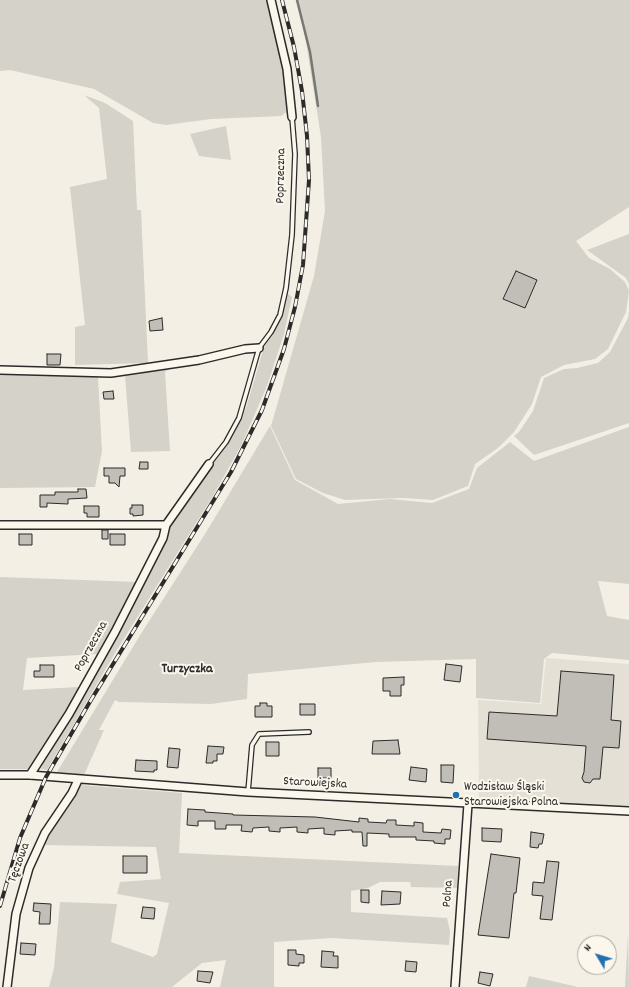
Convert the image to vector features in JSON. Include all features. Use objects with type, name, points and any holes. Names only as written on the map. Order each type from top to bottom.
[{"type":"street","name":"Poprzeczna","points":[[271,0],[287,70],[292,117]]},
{"type":"street","points":[[0,370],[110,373],[199,360],[245,349],[259,348]]},
{"type":"street","name":"Poprzeczna","points":[[30,775],[69,714],[115,632],[162,538],[166,525],[209,464]]},
{"type":"street","points":[[0,525],[166,525]]},
{"type":"street","name":"Starowiejska","points":[[0,776],[30,775],[78,780],[248,792],[629,811]]},
{"type":"street","name":"Tęczowa","points":[[7,987],[16,914],[29,868],[45,833],[72,793],[78,780]]},
{"type":"street","name":"Polna","points":[[455,987],[468,804]]},
{"type":"lane","name":"Poprzeczna","points":[[209,464],[226,442],[239,418],[259,348],[271,332],[280,315],[286,288],[292,227],[295,154],[292,117]]},
{"type":"lane","points":[[248,792],[252,745],[259,734],[309,732]]},
{"type":"shaded area","points":[[0,0],[266,0],[282,59],[289,110],[281,116],[211,119],[166,125],[153,123],[94,89],[10,70],[0,71]]},
{"type":"shaded area","points":[[296,0],[629,0],[629,207],[576,241],[589,258],[610,269],[625,282],[629,291],[626,312],[608,349],[595,359],[564,365],[541,377],[532,404],[514,432],[498,448],[475,464],[468,486],[433,500],[404,498],[345,500],[323,493],[296,479],[271,426],[314,276],[325,211],[321,137],[303,23]]},
{"type":"shaded area","points":[[84,95],[105,103],[133,121],[137,210],[141,210],[148,363],[75,365],[75,327],[85,325],[70,187],[107,179],[99,108]]},
{"type":"shaded area","points":[[226,126],[231,160],[199,156],[190,134]]},
{"type":"shaded area","points":[[629,234],[629,284],[626,278],[587,250]]},
{"type":"shaded area","points":[[287,293],[292,297],[284,334],[267,386],[242,444],[213,496],[115,653],[47,770],[41,769],[44,760],[76,709],[169,527],[203,475],[220,455],[238,425],[247,405],[264,347],[281,319]]},
{"type":"shaded area","points":[[629,311],[629,423],[534,455],[514,436],[519,432],[533,411],[544,378],[564,369],[577,368],[598,363],[610,352],[628,318]]},
{"type":"shaded area","points":[[173,367],[165,372],[170,451],[131,452],[125,376]]},
{"type":"shaded area","points":[[0,373],[98,377],[102,451],[95,487],[0,488]]},
{"type":"shaded area","points":[[270,426],[295,480],[338,504],[390,499],[432,503],[469,489],[477,468],[510,442],[534,461],[629,427],[629,584],[598,581],[607,616],[629,620],[629,660],[552,653],[544,659],[540,703],[476,698],[476,659],[376,662],[248,674],[247,699],[211,704],[119,702],[115,700],[99,730],[104,730],[84,775],[57,772],[142,632],[205,534]]},
{"type":"shaded area","points":[[0,577],[138,582],[97,654],[27,658],[23,690],[78,687],[78,692],[53,736],[29,769],[0,769]]},
{"type":"shaded area","points":[[546,658],[629,664],[629,806],[479,798],[478,700],[541,704]]},
{"type":"shaded area","points":[[81,785],[182,793],[179,853],[458,866],[457,888],[411,887],[410,882],[380,882],[368,888],[351,891],[351,912],[447,918],[450,931],[449,945],[332,938],[274,942],[274,987],[220,987],[226,960],[202,963],[172,987],[49,987],[54,968],[60,902],[117,904],[111,942],[153,957],[157,954],[169,903],[117,894],[120,882],[161,879],[156,847],[43,845]]},
{"type":"shaded area","points":[[628,933],[629,987],[625,987]]},
{"type":"shaded area","points":[[529,976],[552,981],[578,987],[526,987]]},
{"type":"building","points":[[516,271],[537,280],[525,308],[503,299]]},
{"type":"building","points":[[162,318],[163,330],[150,331],[149,321]]},
{"type":"building","points":[[47,354],[61,354],[60,365],[47,365]]},
{"type":"building","points":[[113,391],[114,399],[104,399],[103,392]]},
{"type":"building","points":[[140,462],[148,462],[148,469],[139,469]]},
{"type":"building","points":[[104,468],[125,468],[125,476],[120,476],[119,487],[115,483],[109,483],[109,476],[104,476]]},
{"type":"building","points":[[78,489],[86,489],[87,498],[68,499],[68,504],[47,503],[47,507],[40,507],[40,495],[55,495],[55,492],[78,492]]},
{"type":"building","points":[[132,505],[143,505],[143,515],[133,516],[133,514],[130,514],[130,508],[132,508]]},
{"type":"building","points":[[84,506],[99,506],[99,517],[87,517],[87,513],[84,513]]},
{"type":"building","points":[[102,530],[108,530],[108,539],[102,539]]},
{"type":"building","points":[[19,534],[32,534],[32,545],[19,545]]},
{"type":"building","points":[[110,534],[125,534],[125,545],[110,545]]},
{"type":"building","points":[[446,664],[462,666],[460,682],[444,680]]},
{"type":"building","points":[[40,665],[54,665],[54,677],[34,677],[34,671],[40,671]]},
{"type":"building","points":[[561,671],[614,675],[611,720],[621,721],[619,748],[603,747],[600,779],[593,779],[590,783],[584,782],[582,778],[584,772],[586,746],[487,739],[489,712],[557,716]]},
{"type":"building","points":[[404,677],[404,685],[401,685],[401,696],[390,696],[390,691],[383,691],[383,678]]},
{"type":"building","points":[[260,703],[267,703],[267,706],[272,706],[272,717],[255,717],[255,706],[260,706]]},
{"type":"building","points":[[300,704],[315,704],[315,715],[300,715]]},
{"type":"building","points":[[398,740],[400,754],[372,754],[373,741]]},
{"type":"building","points":[[266,742],[279,742],[279,756],[266,756]]},
{"type":"building","points":[[208,746],[224,747],[223,754],[217,754],[217,761],[213,761],[213,763],[206,763]]},
{"type":"building","points":[[169,748],[180,749],[178,768],[167,767]]},
{"type":"building","points":[[136,760],[157,761],[157,770],[154,770],[154,772],[135,771]]},
{"type":"building","points":[[441,765],[454,765],[453,783],[441,782]]},
{"type":"building","points":[[411,767],[427,769],[426,782],[409,780]]},
{"type":"building","points":[[318,768],[331,768],[331,778],[318,778]]},
{"type":"building","points":[[188,809],[205,810],[205,812],[233,815],[315,817],[359,822],[359,818],[368,819],[368,822],[386,823],[387,820],[396,820],[396,825],[414,826],[414,822],[423,823],[423,832],[441,833],[442,829],[451,830],[450,839],[445,839],[445,844],[434,843],[434,841],[416,840],[416,837],[389,837],[389,834],[367,833],[367,846],[363,846],[362,832],[352,832],[352,830],[335,831],[335,835],[324,834],[324,828],[308,829],[308,833],[297,832],[297,827],[280,828],[280,832],[269,831],[269,827],[253,828],[252,832],[241,831],[242,825],[226,825],[226,829],[215,829],[215,821],[198,821],[198,826],[187,825]]},
{"type":"building","points":[[482,828],[502,829],[501,842],[482,841]]},
{"type":"building","points":[[531,832],[544,834],[542,844],[539,844],[538,848],[530,847]]},
{"type":"building","points":[[491,854],[520,858],[509,938],[478,935]]},
{"type":"building","points":[[123,856],[147,856],[147,873],[123,873]]},
{"type":"building","points":[[547,861],[559,862],[552,920],[540,919],[543,896],[532,895],[533,882],[544,883]]},
{"type":"building","points":[[361,890],[369,890],[369,903],[361,902]]},
{"type":"building","points":[[382,891],[401,892],[400,904],[381,905]]},
{"type":"building","points":[[34,903],[51,904],[50,924],[39,924],[40,912],[33,911]]},
{"type":"building","points":[[143,907],[155,908],[154,919],[141,918]]},
{"type":"building","points":[[21,943],[36,944],[35,955],[20,954]]},
{"type":"building","points":[[288,950],[296,950],[296,954],[304,955],[304,963],[299,963],[299,966],[288,965]]},
{"type":"building","points":[[322,951],[334,952],[333,956],[338,956],[338,968],[321,967]]},
{"type":"building","points":[[406,961],[417,962],[416,972],[405,971]]},
{"type":"building","points":[[198,971],[213,972],[210,983],[197,981]]},
{"type":"building","points":[[480,972],[493,974],[490,986],[478,983]]},
{"type":"waterway","points":[[297,0],[310,52],[318,106]]},
{"type":"railway","points":[[0,906],[20,838],[46,777],[91,700],[231,472],[262,410],[284,349],[295,307],[303,265],[309,180],[307,136],[302,91],[294,47],[282,0]]},
{"type":"place","name":"Wodzisław Śląski Starowiejska Polna","points":[[456,795]]},
{"type":"district","name":"Turzyczka","points":[[187,670]]}]
